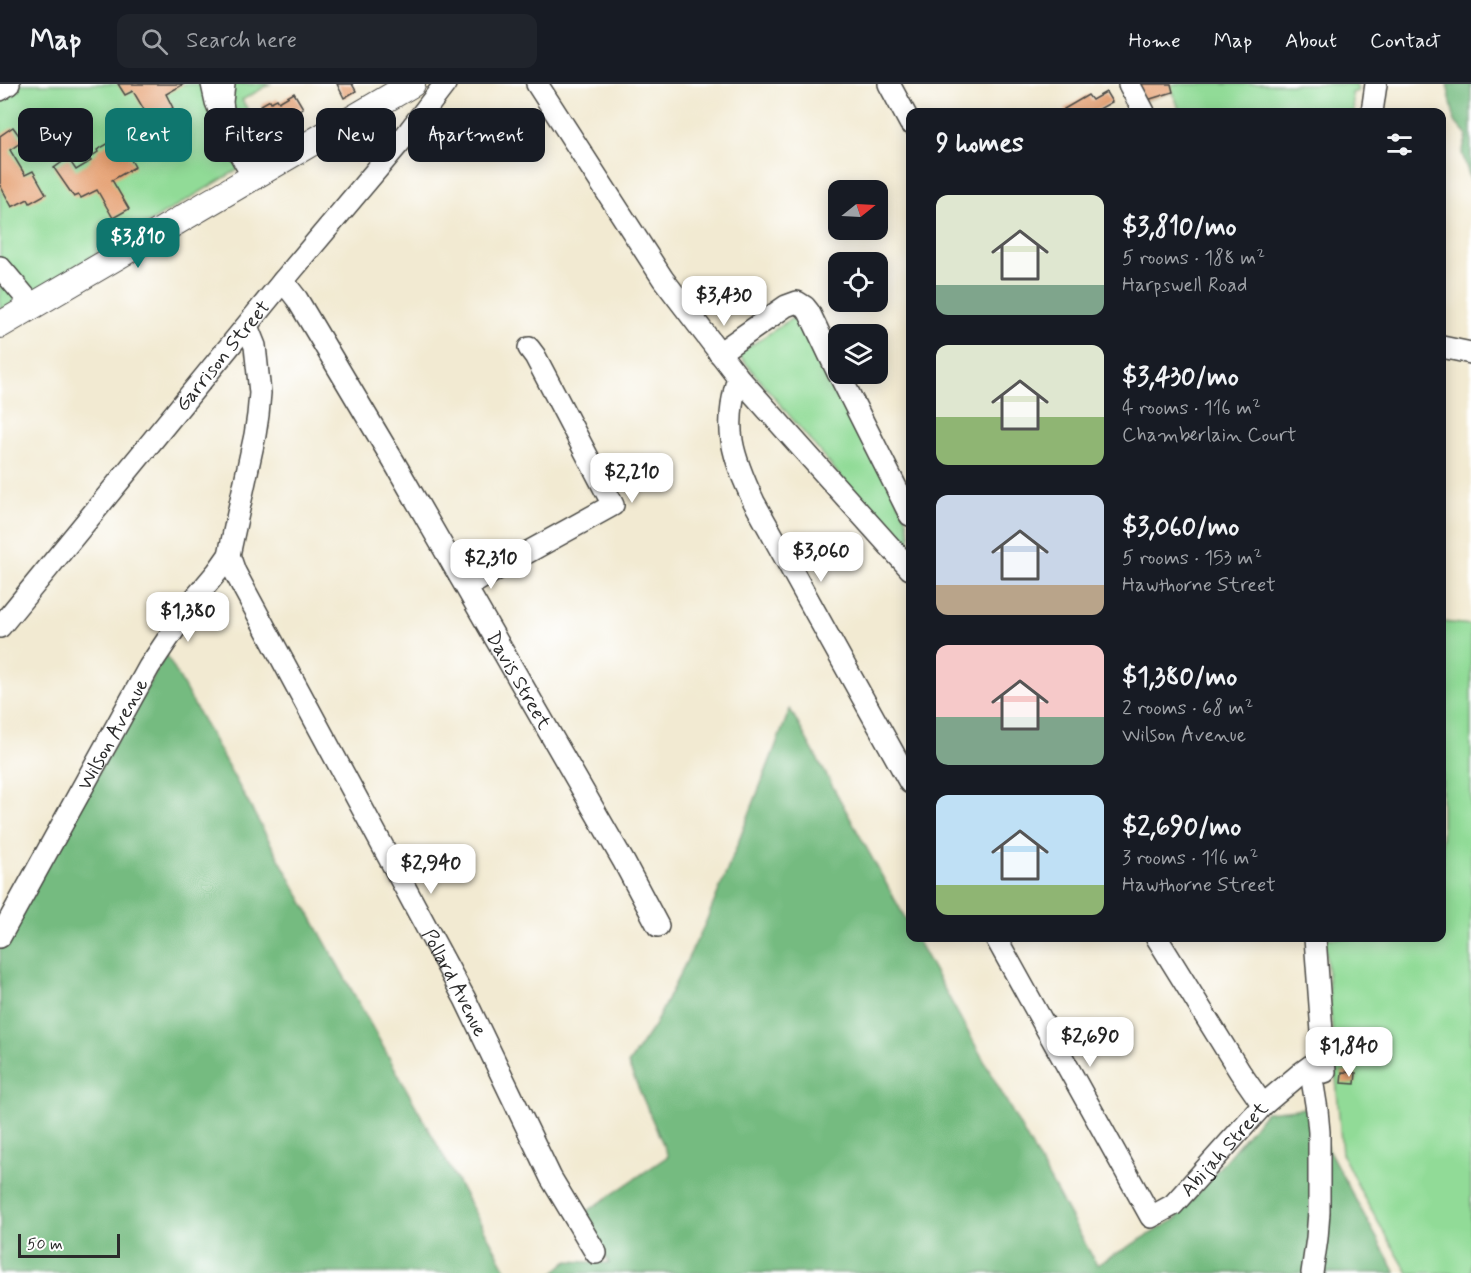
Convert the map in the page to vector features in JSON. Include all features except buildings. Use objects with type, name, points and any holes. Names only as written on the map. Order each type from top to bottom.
[{"type":"main road","points":[[0,325],[412,84]]},
{"type":"street","points":[[0,90],[9,84]]},
{"type":"street","points":[[212,84],[218,108]]},
{"type":"street","points":[[223,108],[224,84]]},
{"type":"street","name":"Garrison Street","points":[[0,627],[283,281],[406,135],[445,84]]},
{"type":"street","points":[[537,84],[663,279],[719,353],[906,565]]},
{"type":"street","points":[[889,84],[906,116]]},
{"type":"street","points":[[1129,84],[1142,108]]},
{"type":"street","points":[[1373,108],[1376,84]]},
{"type":"street","points":[[245,162],[253,176]]},
{"type":"street","points":[[0,267],[33,306]]},
{"type":"street","name":"Davis Street","points":[[283,281],[297,299],[333,358],[467,587],[658,926]]},
{"type":"street","points":[[719,353],[786,306],[797,302],[805,307],[828,351]]},
{"type":"street","name":"Wilson Avenue","points":[[0,937],[148,667],[196,597],[229,555],[255,435],[260,393],[255,346],[247,326]]},
{"type":"street","points":[[467,587],[613,505],[529,348]]},
{"type":"street","points":[[1446,348],[1471,353]]},
{"type":"street","points":[[738,377],[732,395],[730,434],[742,477],[906,776]]},
{"type":"street","points":[[844,384],[906,507]]},
{"type":"street","name":"Pollard Avenue","points":[[229,555],[235,572],[465,999],[551,1178],[596,1254]]},
{"type":"street","name":"Abijah Street","points":[[998,942],[1151,1217],[1173,1205],[1263,1106],[1317,1062]]},
{"type":"street","points":[[1159,942],[1263,1106]]},
{"type":"street","points":[[1312,1273],[1319,1212],[1315,942]]},
{"type":"street","points":[[1317,1062],[1332,1144]]},
{"type":"green space","points":[[0,84],[270,84],[242,100],[247,108],[204,108],[204,162],[251,162],[0,311]]},
{"type":"green space","points":[[1138,84],[1356,84],[1358,91],[1352,93],[1354,108],[1179,108],[1173,92],[1144,101]]},
{"type":"green space","points":[[1447,84],[1471,84],[1471,181],[1462,153],[1467,136],[1455,122]]},
{"type":"green space","points":[[797,315],[802,315],[828,366],[828,384],[838,384],[906,517],[906,546],[900,548],[738,354]]},
{"type":"green space","points":[[1446,622],[1471,625],[1471,1273],[1408,1273],[1364,1198],[1342,1154],[1325,942],[1446,942]]},
{"type":"green space","points":[[166,654],[508,1273],[0,1273],[0,944]]},
{"type":"green space","points":[[790,709],[906,920],[906,942],[918,942],[1097,1265],[1176,1219],[1266,1112],[1306,1108],[1396,1273],[553,1273],[567,1261],[609,1263],[582,1215],[668,1156],[628,1064],[654,1026],[705,924]]}]
